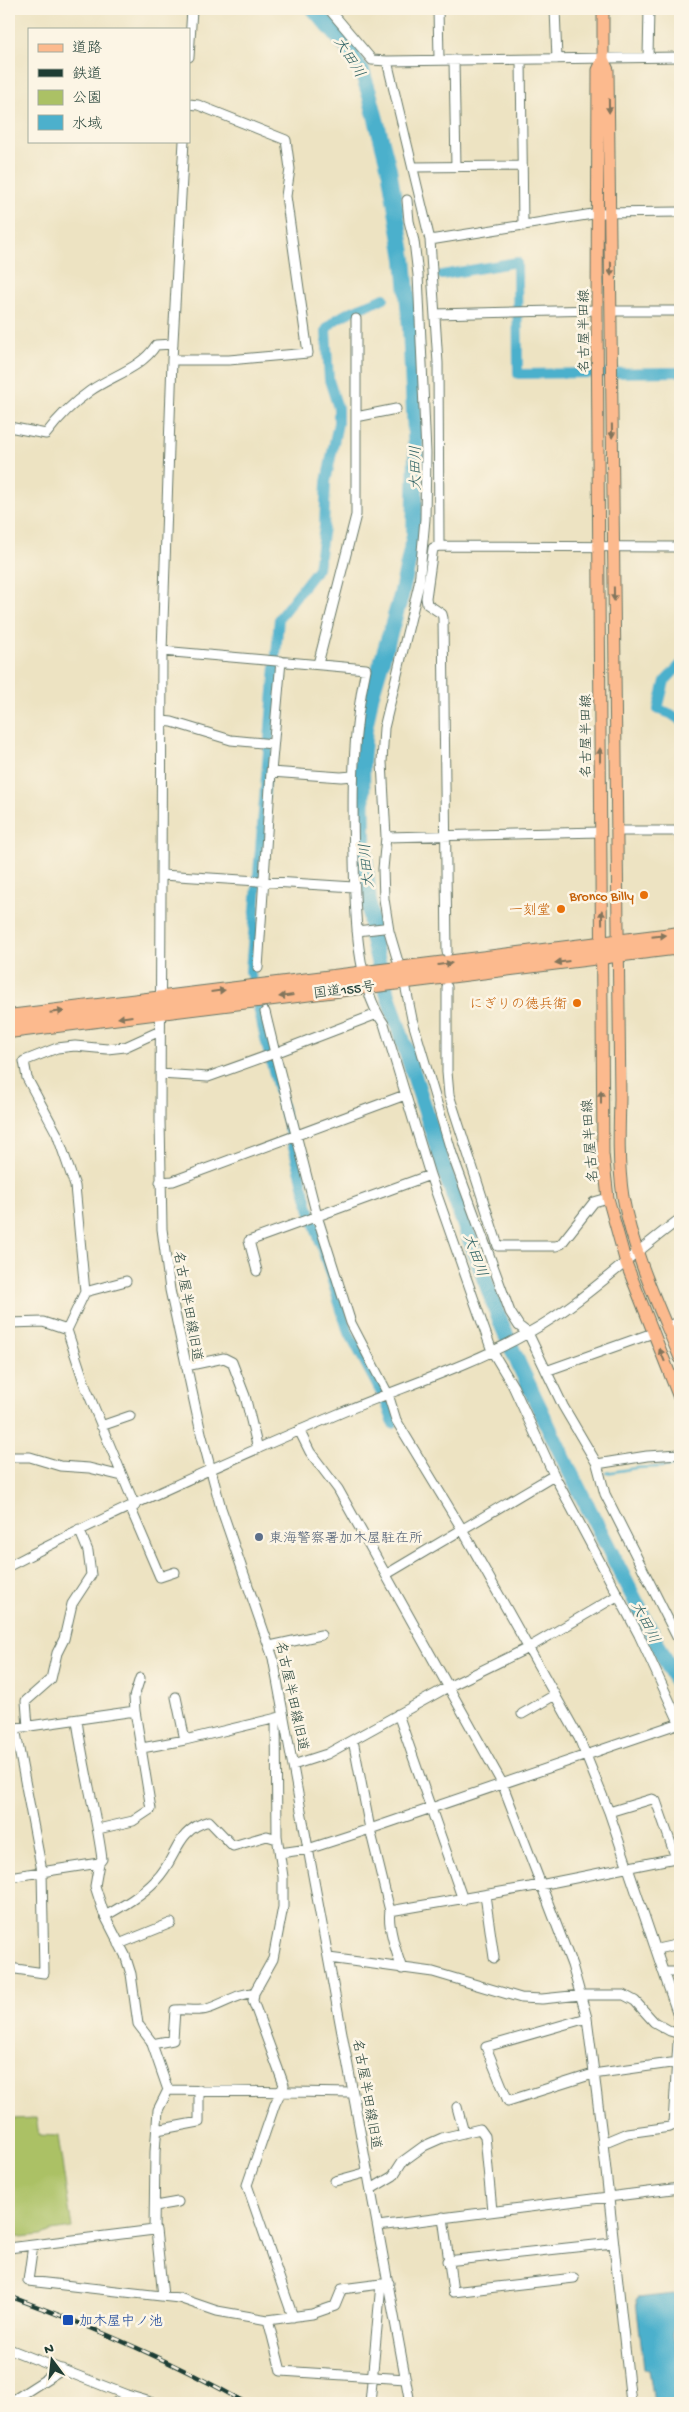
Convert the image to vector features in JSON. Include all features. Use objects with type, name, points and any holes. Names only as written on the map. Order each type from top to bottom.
[{"type":"highway","name":"国道155号","points":[[9,1017],[161,1005],[367,982],[618,940],[680,934]]},
{"type":"highway","name":"国道155号","points":[[401,975],[602,957],[680,947]]},
{"type":"highway","name":"国道155号","points":[[9,1031],[161,1005]]},
{"type":"main road","name":"名古屋半田線","points":[[603,9],[603,59],[598,70],[604,212],[612,311],[613,546],[619,955],[620,1099],[618,1147],[624,1198],[638,1252],[680,1358]]},
{"type":"main road","name":"名古屋半田線","points":[[604,212],[597,310],[602,943],[601,1107],[603,1154],[608,1198],[626,1263],[680,1400]]},
{"type":"street","points":[[190,41],[192,9]]},
{"type":"street","points":[[328,9],[372,60],[680,58]]},
{"type":"street","points":[[438,9],[439,60]]},
{"type":"street","points":[[555,9],[557,59]]},
{"type":"street","points":[[648,58],[649,9]]},
{"type":"street","points":[[454,60],[456,166]]},
{"type":"street","points":[[522,60],[523,226]]},
{"type":"street","points":[[387,61],[430,240],[438,363],[439,546]]},
{"type":"street","points":[[172,360],[229,360],[308,353],[286,196],[290,168],[286,140],[198,105],[190,104]]},
{"type":"street","name":"名古屋半田線旧道","points":[[184,142],[172,360],[162,651],[160,1031],[160,1182],[162,1229],[170,1290],[211,1470],[221,1508],[270,1646],[280,1717],[293,1765],[378,2226],[385,2283],[410,2403]]},
{"type":"street","points":[[413,167],[522,166]]},
{"type":"street","points":[[408,200],[408,221],[414,242],[418,274],[426,453],[424,519],[419,584],[384,728],[382,762],[386,837],[383,869],[388,931],[452,1154],[510,1312],[519,1326],[528,1333],[563,1406],[597,1464],[604,1494],[680,1643]]},
{"type":"street","points":[[430,240],[604,212],[680,212]]},
{"type":"street","points":[[434,314],[597,310]]},
{"type":"street","points":[[612,311],[680,311]]},
{"type":"street","points":[[318,664],[356,514],[356,319]]},
{"type":"street","points":[[9,427],[46,434],[57,419],[90,391],[147,358],[156,346],[173,344]]},
{"type":"street","points":[[356,417],[396,409]]},
{"type":"street","points":[[447,952],[444,836],[443,618],[442,614],[427,604],[426,598],[433,548],[439,546],[680,547]]},
{"type":"street","points":[[162,651],[366,669],[354,742],[352,776],[354,887],[358,931],[367,982],[377,1014],[384,1024],[430,1175],[495,1350],[554,1475],[578,1516],[617,1596],[639,1635],[680,1723],[370,1829],[308,1848],[280,1853]]},
{"type":"street","points":[[258,968],[265,883],[270,772],[281,661]]},
{"type":"street","points":[[162,721],[172,722],[231,740],[273,744]]},
{"type":"street","points":[[270,772],[341,777],[352,776]]},
{"type":"street","points":[[617,831],[680,831]]},
{"type":"street","points":[[386,837],[601,832]]},
{"type":"street","points":[[162,875],[265,883],[354,887]]},
{"type":"street","points":[[358,931],[383,928]]},
{"type":"street","points":[[447,987],[449,1094],[498,1246],[556,1246],[561,1244],[594,1202],[608,1198]]},
{"type":"street","points":[[266,1012],[317,1216],[350,1323],[388,1394],[396,1420],[462,1529],[586,1756],[609,1812],[680,2020]]},
{"type":"street","points":[[160,1074],[208,1077],[377,1014]]},
{"type":"street","points":[[160,1031],[125,1048],[107,1049],[75,1046],[57,1048],[24,1061],[27,1078],[57,1134],[75,1186],[85,1292],[67,1330],[86,1388],[160,1577],[175,1572]]},
{"type":"street","points":[[160,1182],[173,1182],[296,1134],[405,1095]]},
{"type":"street","points":[[257,1271],[249,1241],[430,1175]]},
{"type":"street","points":[[9,1566],[79,1529],[299,1430],[495,1350],[528,1333],[577,1301],[680,1219]]},
{"type":"street","points":[[85,1292],[126,1281]]},
{"type":"street","points":[[9,1323],[42,1322],[67,1330]]},
{"type":"street","points":[[667,1326],[680,1322]]},
{"type":"street","points":[[546,1371],[653,1333]]},
{"type":"street","points":[[186,1366],[224,1358],[232,1362],[244,1396],[258,1449]]},
{"type":"street","points":[[101,1426],[130,1416]]},
{"type":"street","points":[[299,1430],[310,1452],[338,1489],[387,1574],[502,1783],[542,1885],[581,1994],[587,2018],[592,2074],[603,2143],[631,2403]]},
{"type":"street","points":[[597,1464],[647,1456],[680,1454]]},
{"type":"street","points":[[9,1457],[30,1457],[60,1466],[89,1468],[122,1476]]},
{"type":"street","points":[[387,1574],[554,1475]]},
{"type":"street","points":[[28,1727],[26,1701],[51,1679],[57,1653],[64,1639],[72,1604],[91,1575],[88,1551],[79,1529]]},
{"type":"street","points":[[293,1765],[327,1754],[448,1687],[528,1648],[617,1596]]},
{"type":"street","points":[[270,1646],[321,1636]]},
{"type":"street","points":[[98,1829],[133,1821],[151,1809],[135,1711],[134,1697],[140,1678]]},
{"type":"street","points":[[522,1714],[553,1696]]},
{"type":"street","points":[[176,1697],[184,1740]]},
{"type":"street","points":[[9,1968],[44,1973],[42,1871],[12,1729],[135,1711]]},
{"type":"street","points":[[398,1714],[463,1900]]},
{"type":"street","points":[[142,1748],[280,1717],[277,1839],[280,1853],[283,1907],[273,1959],[254,1993],[253,2001],[284,2085],[280,2091],[248,2185],[293,2318]]},
{"type":"street","points":[[9,2248],[154,2230],[158,2110],[168,2090],[152,2044],[138,2024],[131,1974],[105,1916],[95,1886],[99,1863],[102,1859],[98,1829],[83,1766],[77,1720]]},
{"type":"street","points":[[353,1740],[370,1829],[402,1969]]},
{"type":"street","points":[[390,1912],[485,1896],[678,1857],[656,1801],[652,1799],[609,1812]]},
{"type":"street","points":[[105,1916],[128,1903],[157,1880],[172,1858],[182,1835],[200,1823],[209,1821],[233,1846],[266,1836],[277,1839]]},
{"type":"street","points":[[9,1877],[99,1863]]},
{"type":"street","points":[[485,1896],[494,1958]]},
{"type":"street","points":[[119,1944],[171,1924]]},
{"type":"street","points":[[657,1949],[680,1944]]},
{"type":"street","points":[[329,1958],[433,1972],[521,1998],[542,2000],[581,1994],[624,1995],[635,2001],[654,2022],[680,2036],[674,2124],[670,2127],[627,2133],[603,2143]]},
{"type":"street","points":[[665,1972],[680,1972]]},
{"type":"street","points":[[152,2044],[172,2040],[175,2010],[208,2009],[231,2001],[246,1992],[254,1993]]},
{"type":"street","points":[[587,2018],[486,2047],[508,2101],[592,2074],[678,2062]]},
{"type":"street","points":[[168,2090],[352,2093]]},
{"type":"street","points":[[157,2130],[199,2122],[199,2090]]},
{"type":"street","points":[[457,2107],[464,2133]]},
{"type":"street","points":[[371,2189],[393,2176],[402,2162],[424,2146],[480,2129],[485,2136],[492,2211]]},
{"type":"street","points":[[336,2181],[368,2172]]},
{"type":"street","points":[[378,2226],[680,2188]]},
{"type":"street","points":[[155,2206],[178,2202]]},
{"type":"street","points":[[443,2217],[453,2292],[574,2278]]},
{"type":"street","points":[[156,2230],[163,2296]]},
{"type":"street","points":[[448,2260],[613,2242]]},
{"type":"street","points":[[33,2245],[28,2281],[178,2298],[217,2311],[268,2320],[293,2318],[335,2306],[342,2289],[385,2283],[370,2403]]},
{"type":"street","points":[[268,2320],[281,2371],[406,2379]]},
{"type":"street","points":[[9,2350],[127,2395],[154,2403]]},
{"type":"street","points":[[9,2403],[62,2369]]},
{"type":"street","points":[[115,2403],[127,2395]]},
{"type":"green space","points":[[36,2118],[39,2135],[58,2136],[72,2228],[51,2231],[42,2235],[9,2238],[9,2119]]},
{"type":"water","points":[[674,2294],[678,2298],[673,2335],[680,2370],[680,2403],[654,2403],[649,2369],[644,2368],[636,2301],[638,2298]]},
{"type":"waterway","name":"大田川","points":[[314,9],[346,46],[362,71],[370,96],[389,169],[404,259],[410,327],[416,455],[414,536],[401,596],[371,697],[365,729],[362,763],[363,836],[372,936],[382,977],[449,1183],[501,1323],[571,1474],[680,1689]]},
{"type":"waterway","points":[[442,275],[517,262],[518,374],[680,372]]},
{"type":"waterway","points":[[384,298],[344,315],[330,324],[326,330],[329,380],[338,408],[338,423],[326,482],[324,527],[318,568],[279,618],[250,971],[266,1044],[310,1211],[347,1329],[386,1403],[393,1424]]},
{"type":"waterway","points":[[680,665],[665,681],[658,709],[680,720]]},
{"type":"waterway","points":[[606,1473],[636,1468],[680,1466]]},
{"type":"railway","points":[[9,2296],[70,2319],[130,2345],[188,2372],[246,2403]]},
{"type":"place","name":"Bronco Billy","points":[[644,895]]},
{"type":"place","name":"一刻堂","points":[[561,909]]},
{"type":"place","name":"にぎりの徳兵衛","points":[[577,1003]]},
{"type":"place","name":"東海警察署加木屋駐在所","points":[[259,1537]]},
{"type":"place","name":"加木屋中ノ池","points":[[68,2320]]}]
